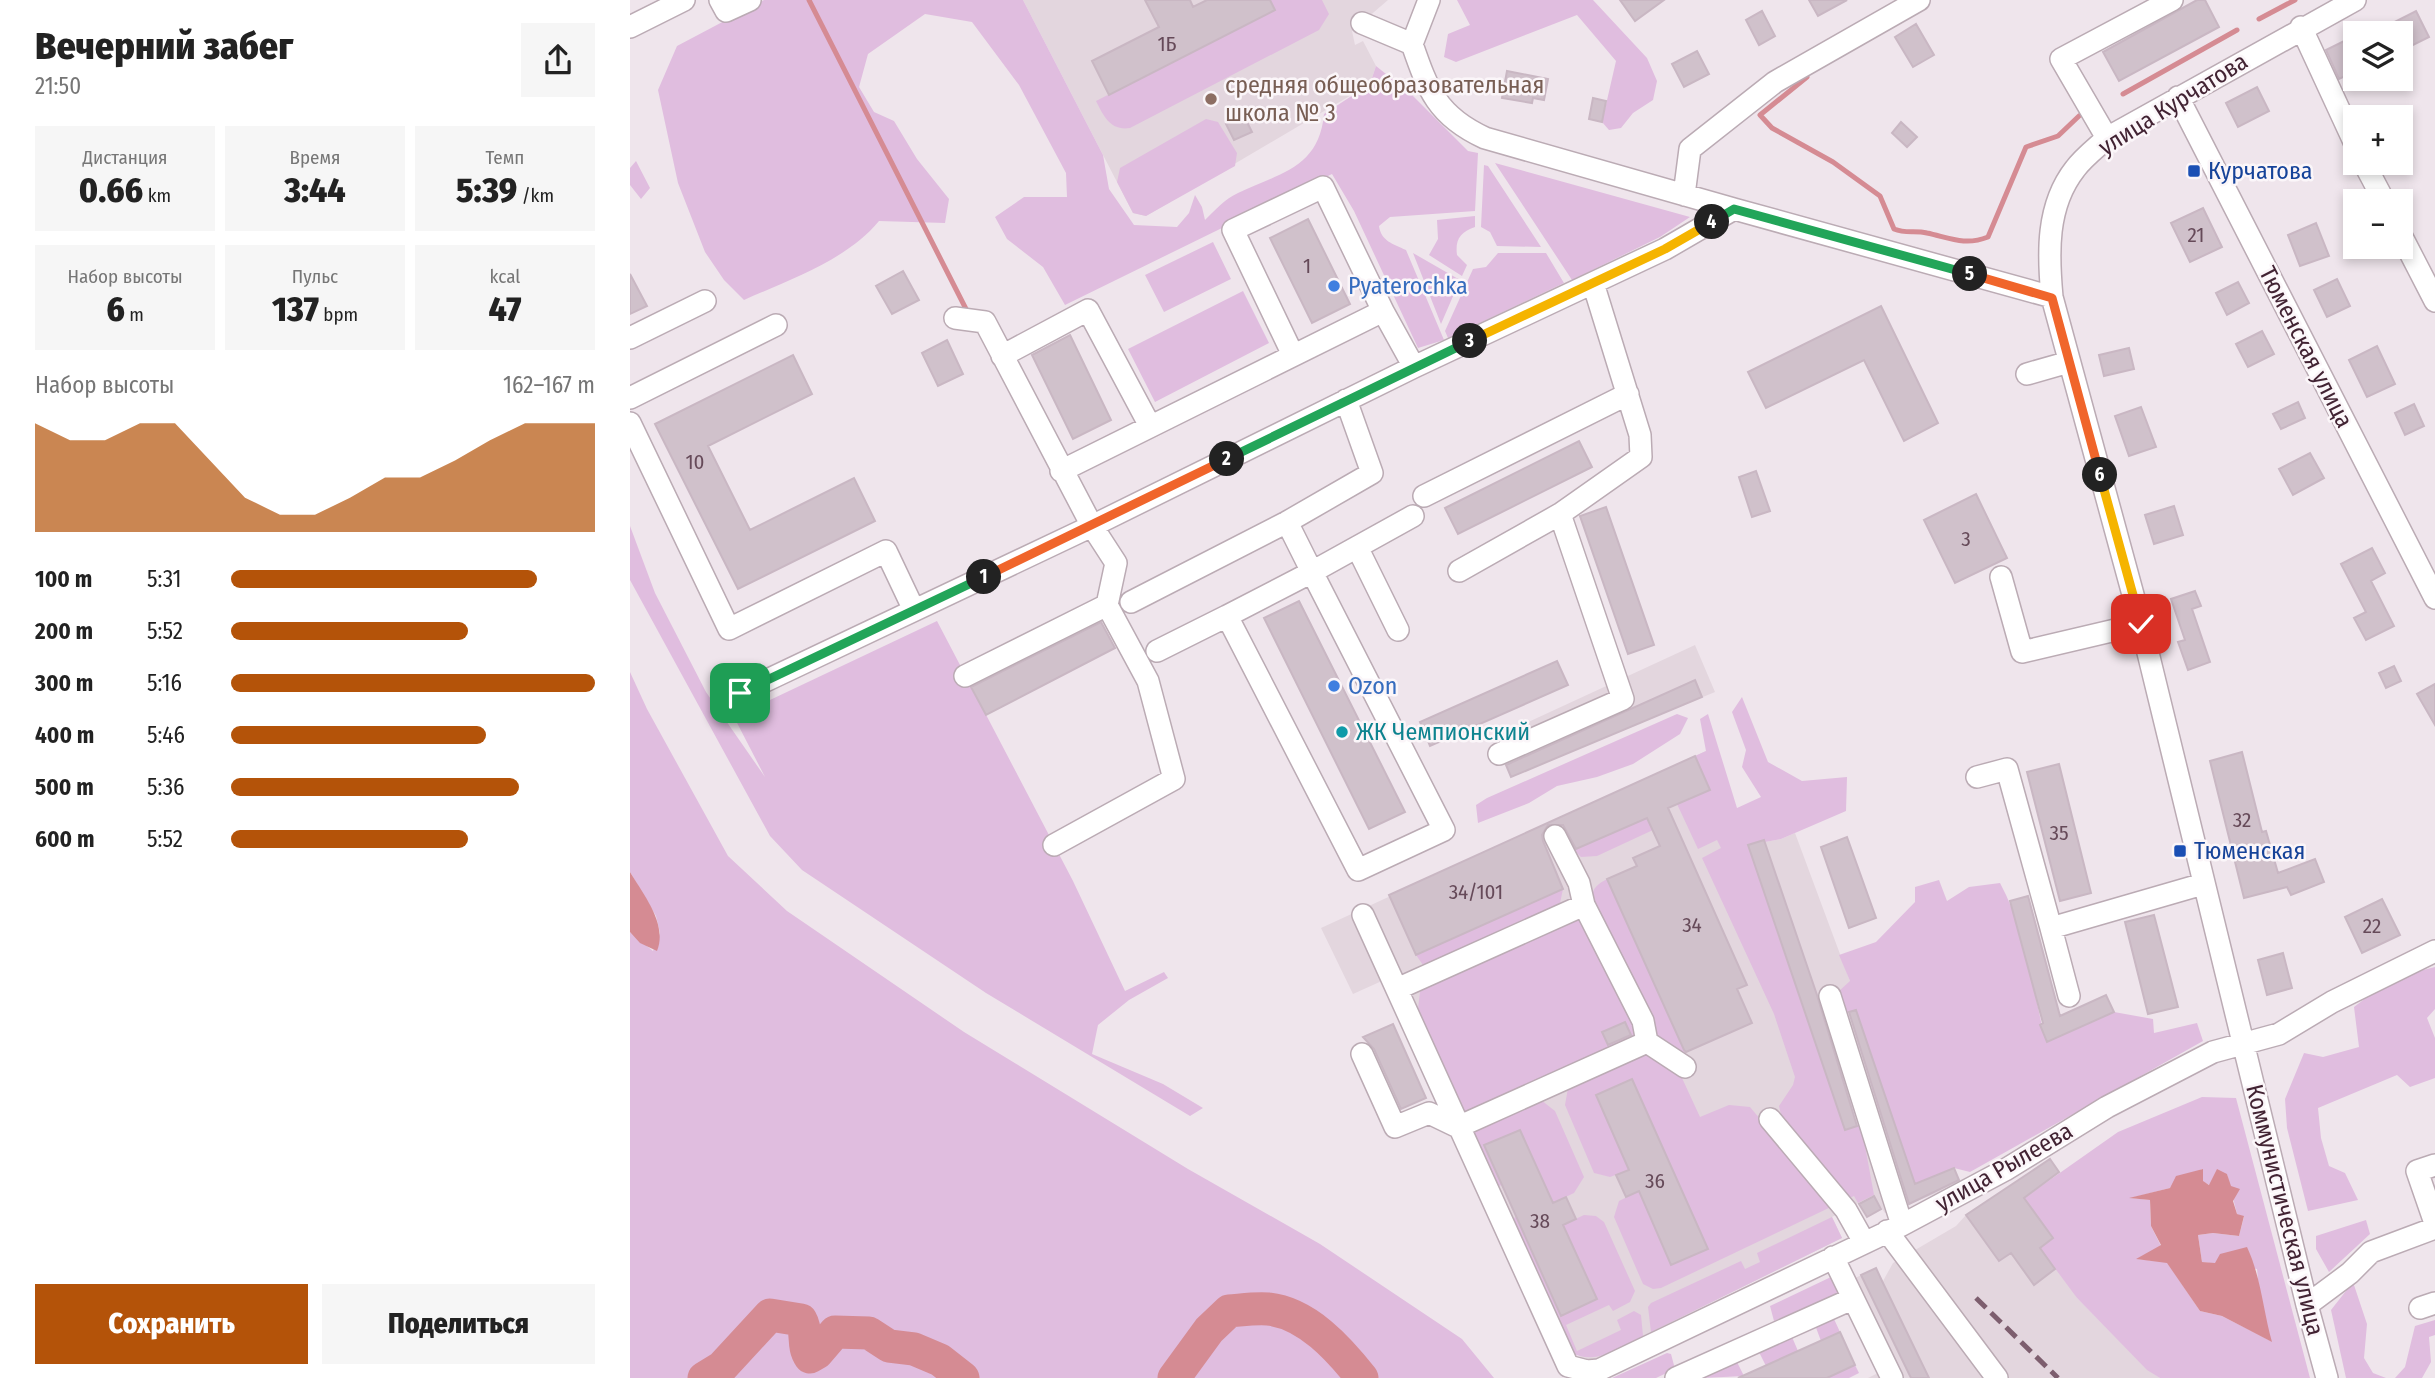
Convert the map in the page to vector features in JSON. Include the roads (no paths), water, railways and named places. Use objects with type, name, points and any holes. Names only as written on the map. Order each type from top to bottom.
[{"type":"street","points":[[630,27],[684,0]]},
{"type":"street","points":[[720,0],[726,11],[750,0]]},
{"type":"street","points":[[1429,0],[1412,44],[1429,93],[1470,131],[1485,138],[2052,298],[2141,624],[2243,1041]]},
{"type":"street","points":[[1684,195],[1690,149],[1775,82],[1919,0]]},
{"type":"street","points":[[2107,138],[2061,59],[2172,0]]},
{"type":"street","name":"улица Курчатова","points":[[2052,298],[2050,228],[2059,198],[2074,169],[2107,138],[2301,27],[2355,0]]},
{"type":"street","points":[[1362,23],[1412,44]]},
{"type":"street","points":[[2301,27],[2343,118]]},
{"type":"street","name":"Тюменская улица","points":[[2178,97],[2435,598]]},
{"type":"street","points":[[1293,355],[1233,230],[1323,187],[1383,311],[1414,367]]},
{"type":"street","points":[[740,693],[1092,526],[1414,367],[1665,249],[1734,209]]},
{"type":"street","points":[[2413,258],[2435,301]]},
{"type":"street","points":[[1460,570],[1560,514],[1641,457],[1640,435],[1593,283]]},
{"type":"street","points":[[630,338],[705,301]]},
{"type":"street","points":[[1002,356],[1088,310],[1150,426]]},
{"type":"street","points":[[1061,471],[1383,311]]},
{"type":"street","points":[[955,318],[985,322],[1061,471],[1116,563],[1107,605],[1148,681],[1162,744],[1174,779],[1055,845]]},
{"type":"street","points":[[630,398],[776,324]]},
{"type":"street","points":[[2027,374],[2069,362]]},
{"type":"street","points":[[1424,496],[1628,394]]},
{"type":"street","points":[[1131,602],[1287,522],[1372,473],[1346,400]]},
{"type":"street","points":[[630,423],[729,629],[886,551],[914,610]]},
{"type":"street","points":[[1499,754],[1623,699],[1560,514]]},
{"type":"street","points":[[1157,651],[1312,572],[1413,516]]},
{"type":"street","points":[[1227,616],[1358,870],[1444,830],[1287,522]]},
{"type":"street","points":[[1357,547],[1398,630]]},
{"type":"street","points":[[2001,578],[2022,652],[2141,624]]},
{"type":"street","points":[[965,676],[1107,605]]},
{"type":"street","points":[[1978,777],[2007,769],[2069,996]]},
{"type":"street","points":[[1555,836],[1579,883],[1584,905],[1643,1021],[1647,1042],[1685,1067]]},
{"type":"street","points":[[2051,928],[2203,884]]},
{"type":"street","points":[[1397,989],[1584,905]]},
{"type":"street","points":[[1363,915],[1458,1127],[1582,1372]]},
{"type":"street","name":"улица Рылеева","points":[[1582,1372],[1599,1370],[1894,1228],[2005,1170],[2106,1107],[2213,1052],[2243,1041],[2279,1034],[2332,1002],[2435,951]]},
{"type":"street","points":[[1830,996],[1894,1228],[1997,1378]]},
{"type":"street","name":"Коммунистическая улица","points":[[2243,1041],[2306,1305],[2327,1378]]},
{"type":"street","points":[[1362,1054],[1395,1126],[1429,1113],[1458,1127],[1647,1042]]},
{"type":"street","points":[[1770,1119],[1846,1210],[1864,1242]]},
{"type":"street","points":[[2435,1165],[2417,1171],[2435,1223]]},
{"type":"street","points":[[2306,1305],[2350,1273],[2371,1252],[2435,1228]]},
{"type":"street","points":[[1833,1257],[1892,1378]]},
{"type":"street","points":[[1676,1378],[1852,1299]]},
{"type":"waterway","points":[[809,0],[966,309]]},
{"type":"waterway","points":[[2259,19],[2295,0]]},
{"type":"waterway","points":[[2123,94],[2237,30]]},
{"type":"waterway","points":[[1807,77],[1760,115],[1772,128],[1833,162],[1880,196],[1894,229],[1958,240],[1972,241],[1988,237],[2026,147],[2058,136],[2079,116]]},
{"type":"waterway","points":[[1174,1378],[1209,1330],[1229,1311],[1258,1309],[1282,1312],[1309,1325],[1332,1344],[1362,1378]]},
{"type":"waterway","points":[[704,1378],[722,1367],[770,1315],[801,1320],[810,1357],[817,1353],[835,1332],[869,1333],[889,1346],[914,1349],[940,1360],[963,1378]]},
{"type":"railway","points":[[1976,1298],[2058,1378]]},
{"type":"place","name":"средняя общеобразовательная школа № 3","points":[[1211,99]]},
{"type":"place","name":"Курчатова","points":[[2194,171]]},
{"type":"place","name":"Pyaterochka","points":[[1334,286]]},
{"type":"place","name":"Ozon","points":[[1334,686]]},
{"type":"place","name":"ЖК Чемпионский","points":[[1342,732]]},
{"type":"place","name":"Тюменская","points":[[2180,851]]}]
